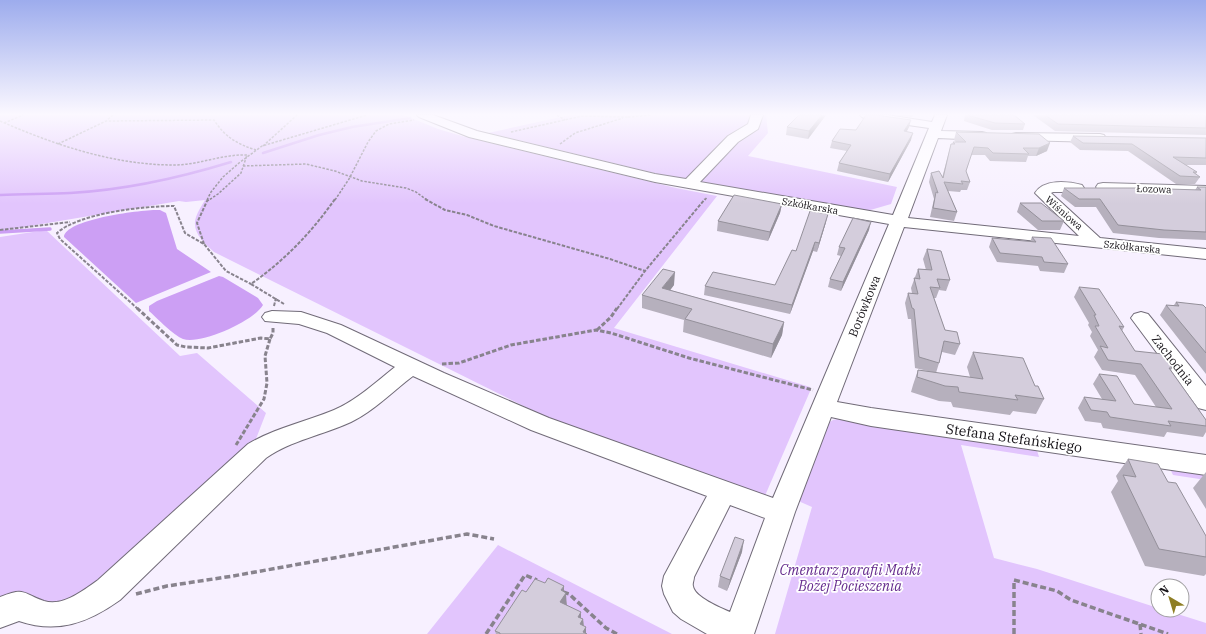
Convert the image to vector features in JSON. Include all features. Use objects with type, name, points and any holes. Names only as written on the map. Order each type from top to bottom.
[{"type":"street","name":"Szkółkarska","points":[[518,145],[758,201],[898,221],[1206,254]]},
{"type":"street","points":[[689,185],[722,145]]},
{"type":"street","name":"Borówkowa","points":[[738,633],[784,504],[929,145]]},
{"type":"street","name":"Wiśniowa","points":[[1077,188],[1050,187],[1042,193],[1096,243]]},
{"type":"street","name":"Łozowa","points":[[1103,187],[1206,190]]},
{"type":"street","points":[[272,317],[302,318],[334,329],[411,366],[540,424],[723,491],[784,504]]},
{"type":"street","name":"Zachodnia","points":[[1141,318],[1206,402]]},
{"type":"street","points":[[0,613],[14,605],[20,605],[25,606],[37,614],[52,617],[72,613],[91,603],[109,590],[256,451],[280,437],[346,414],[411,366]]},
{"type":"street","name":"Stefana Stefańskiego","points":[[826,401],[871,417],[1206,466]]},
{"type":"street","points":[[723,491],[679,576],[677,586],[680,596],[688,606],[702,615],[738,633]]},
{"type":"path","points":[[60,145],[94,155],[154,165],[200,163],[230,155],[247,155]]},
{"type":"path","points":[[240,145],[256,150]]},
{"type":"path","points":[[233,449],[264,399],[267,383],[265,356],[273,333],[272,317],[276,298],[226,271],[204,244],[197,223],[209,195],[220,181],[247,155],[267,145]]},
{"type":"path","points":[[251,284],[280,263],[314,228],[350,177],[367,145]]},
{"type":"path","points":[[207,201],[218,194],[241,174],[247,155]]},
{"type":"path","points":[[243,166],[306,164],[335,171],[362,181],[406,188],[416,192],[431,203],[445,210],[467,215],[494,226],[610,259],[645,271]]},
{"type":"path","points":[[596,330],[611,317],[645,271],[709,196]]},
{"type":"path","points":[[0,230],[72,222],[169,205],[174,206],[185,233],[204,244]]},
{"type":"path","points":[[72,222],[61,228],[57,233],[57,236],[177,345],[184,347],[207,347],[261,338],[270,339]]},
{"type":"path","points":[[411,366],[459,363],[511,345],[596,330],[611,333],[826,401]]},
{"type":"path","points":[[129,596],[167,586],[233,576],[467,534],[494,539]]},
{"type":"path","points":[[486,634],[525,575],[540,581]]},
{"type":"path","points":[[1014,634],[1014,580],[1057,592],[1072,600],[1168,634]]},
{"type":"path","points":[[561,591],[569,594],[610,632],[617,634]]},
{"type":"path","points":[[1140,624],[1141,634]]},
{"type":"green space","points":[[0,145],[497,145],[676,188],[717,196],[614,328],[810,387],[811,389],[764,498],[556,422],[214,252],[199,237],[195,228],[196,217],[205,200],[186,202],[179,201],[0,231]]},
{"type":"green space","points":[[536,145],[758,145],[748,156],[897,187],[891,204],[867,211],[671,177]]},
{"type":"green space","points":[[46,230],[180,356],[197,353],[266,413],[254,444],[72,605],[0,606],[0,237]]},
{"type":"green space","name":"Cmentarz parafii Matki Bożej Pocieszenia","points":[[843,418],[1036,447],[1039,457],[961,445],[994,558],[1037,569],[1150,605],[1150,618],[1190,618],[1206,623],[1206,634],[775,634],[812,507],[796,500],[825,425],[833,420]]},
{"type":"green space","points":[[1173,469],[1206,472],[1206,480],[1173,475],[1171,471]]},
{"type":"green space","points":[[498,545],[672,634],[427,634]]},
{"type":"shaded area","points":[[160,210],[166,213],[177,249],[211,272],[136,303],[64,237],[68,231],[77,225],[91,220],[123,213]]},
{"type":"shaded area","points":[[219,276],[258,298],[263,305],[249,318],[226,330],[214,335],[191,340],[183,339],[175,334],[149,311],[149,306],[157,301]]},
{"type":"building","points":[[849,145],[907,145],[890,174],[839,163],[851,145]]},
{"type":"building","points":[[951,145],[1047,145],[1039,148],[1023,148],[1029,154],[993,153],[988,148],[974,147],[966,171],[970,182],[961,181],[963,184],[944,182],[957,212],[933,208],[936,192],[938,193],[931,173],[939,171],[943,178]]},
{"type":"building","points":[[1133,145],[1206,145],[1206,158],[1173,157],[1197,172],[1193,172],[1200,177],[1180,176]]},
{"type":"building","points":[[1197,187],[1206,187],[1206,232],[1164,230],[1118,225],[1100,199],[1079,199],[1064,188],[1201,190]]},
{"type":"building","points":[[734,195],[782,204],[770,232],[718,221]]},
{"type":"building","points":[[1020,203],[1041,203],[1064,221],[1042,221]]},
{"type":"building","points":[[810,211],[828,214],[819,243],[815,242],[792,305],[705,286],[713,272],[775,285],[792,250],[796,251]]},
{"type":"building","points":[[853,218],[871,222],[843,282],[830,279],[845,248],[839,247]]},
{"type":"building","points":[[1032,237],[1051,238],[1068,264],[1044,262],[1042,257],[1000,253],[992,238],[1036,242]]},
{"type":"building","points":[[927,249],[941,251],[950,280],[937,279],[940,288],[930,287],[945,330],[957,332],[960,344],[944,341],[939,363],[919,357],[914,309],[912,308],[908,293],[918,294],[914,278],[920,279],[918,269],[932,270]]},
{"type":"building","points":[[663,269],[675,272],[662,288],[784,322],[773,344],[685,319],[692,309],[642,295]]},
{"type":"building","points":[[1079,287],[1099,289],[1124,327],[1119,326],[1135,351],[1163,354],[1172,368],[1169,368],[1206,420],[1206,426],[1168,421],[1171,426],[1110,417],[1107,412],[1091,410],[1084,397],[1116,401],[1099,374],[1117,376],[1134,404],[1172,409],[1141,364],[1108,360],[1100,346],[1108,348],[1095,326],[1099,326],[1094,315],[1096,315]]},
{"type":"building","points":[[1176,302],[1203,305],[1206,308],[1206,353],[1166,305],[1179,306]]},
{"type":"building","points":[[973,352],[1023,358],[1035,386],[1038,386],[1044,399],[1015,395],[1018,400],[959,392],[958,387],[945,386],[917,377],[918,370],[983,379]]},
{"type":"building","points":[[1128,459],[1158,464],[1168,482],[1176,483],[1206,536],[1206,557],[1159,549],[1123,475],[1136,477]]},
{"type":"building","points":[[735,537],[744,540],[730,580],[720,576]]},
{"type":"building","points":[[548,578],[564,586],[561,590],[566,593],[560,602],[581,612],[578,617],[583,619],[580,624],[586,627],[583,632],[587,634],[500,634],[495,631],[522,590],[526,592],[535,579],[545,583]]},
{"type":"waterway","points":[[263,153],[289,145]]},
{"type":"waterway","points":[[0,195],[70,193],[111,189],[172,178],[231,162]]},
{"type":"waterway","points":[[0,232],[50,229]]}]
